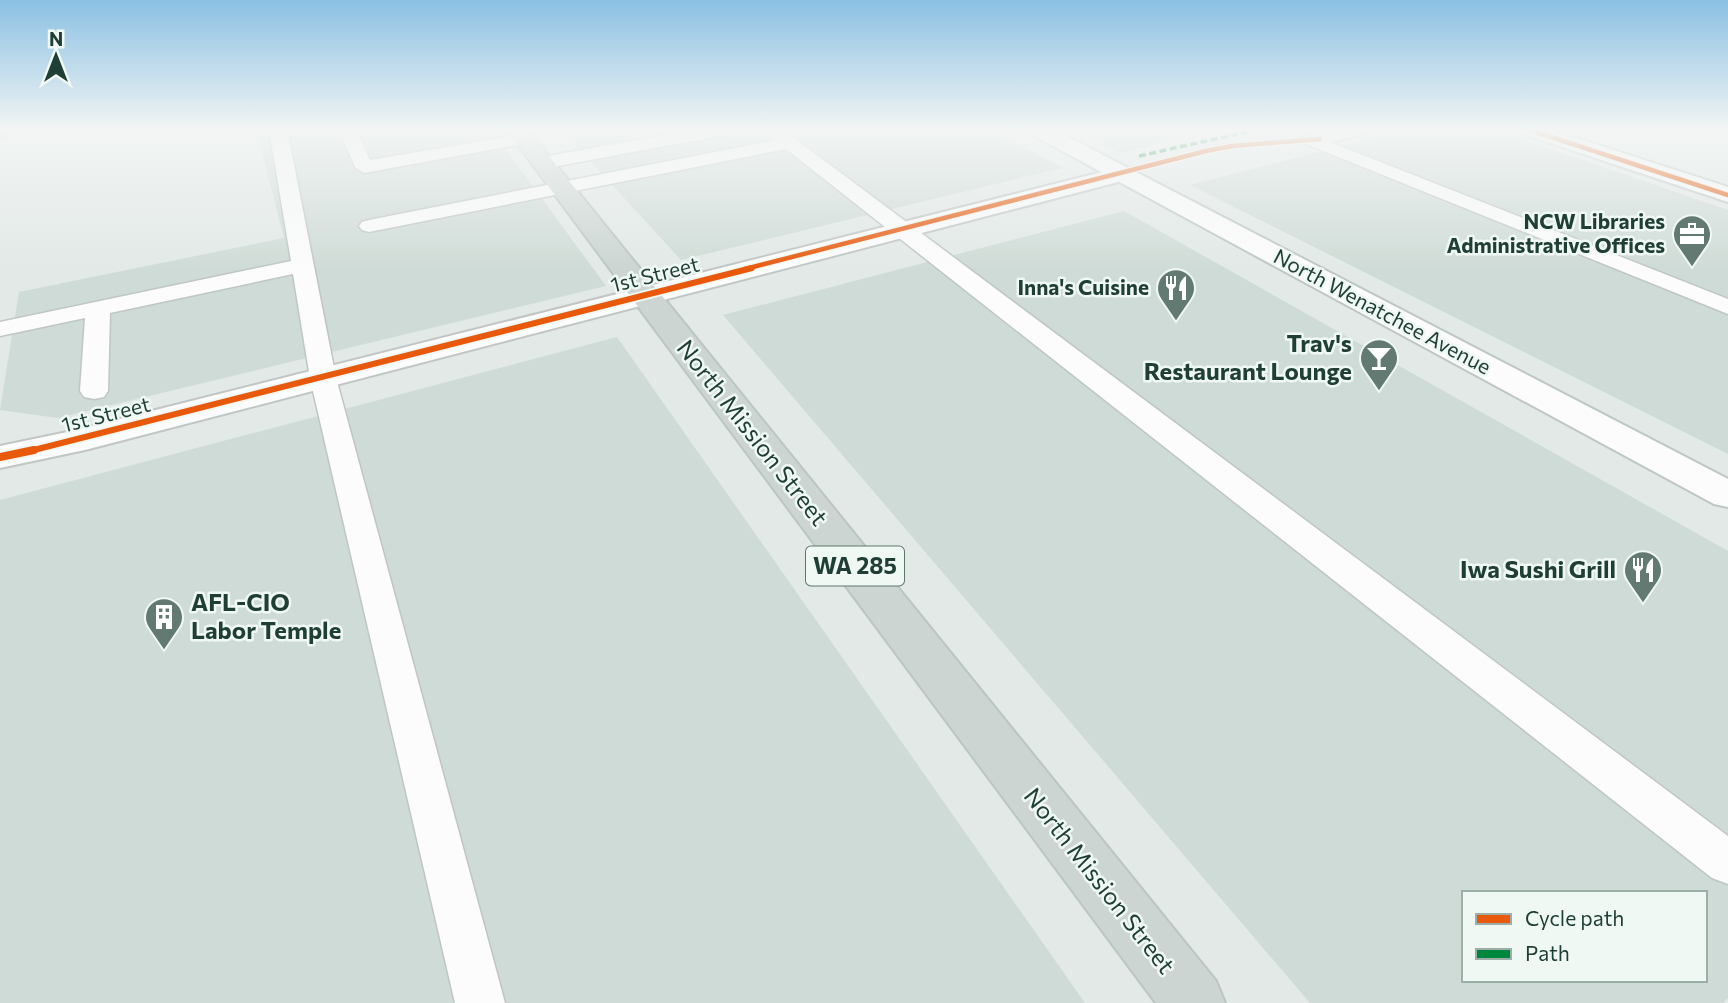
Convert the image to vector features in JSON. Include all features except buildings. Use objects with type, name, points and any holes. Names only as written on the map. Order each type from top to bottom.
[{"type":"main road","name":"North Mission Street","points":[[552,176],[1194,1003]]},
{"type":"street","name":"1st Street","points":[[0,457],[27,453],[1115,176]]},
{"type":"street","name":"North Wenatchee Avenue","points":[[1125,176],[1728,495]]},
{"type":"street","points":[[1670,176],[1728,195]]},
{"type":"lane","points":[[287,176],[323,378],[480,1003]]},
{"type":"lane","points":[[369,226],[487,176]]},
{"type":"lane","points":[[832,176],[1728,863]]},
{"type":"lane","points":[[1404,176],[1728,307]]},
{"type":"lane","points":[[0,329],[303,265]]},
{"type":"lane","points":[[94,391],[98,309]]},
{"type":"shaded area","points":[[268,176],[525,176],[606,286],[58,418],[0,410],[19,292],[284,238]]},
{"type":"shaded area","points":[[604,176],[1030,176],[681,260]]},
{"type":"shaded area","points":[[1226,176],[1628,176],[1728,210],[1728,454],[1190,185]]},
{"type":"shaded area","points":[[1124,211],[1728,551],[1728,998],[1723,1003],[1310,1003],[723,315]]},
{"type":"shaded area","points":[[617,337],[1085,1003],[0,1003],[0,500]]},
{"type":"cycle path","points":[[0,457],[72,442],[1109,176]]},
{"type":"cycle path","points":[[1670,176],[1728,195]]},
{"type":"place","name":"NCW Libraries Administrative Offices","points":[[1692,268]]},
{"type":"place","name":"Inna's Cuisine","points":[[1176,322]]},
{"type":"place","name":"Trav's Restaurant Lounge","points":[[1379,392]]},
{"type":"place","name":"Iwa Sushi Grill","points":[[1643,604]]},
{"type":"place","name":"AFL-CIO Labor Temple","points":[[164,651]]}]
